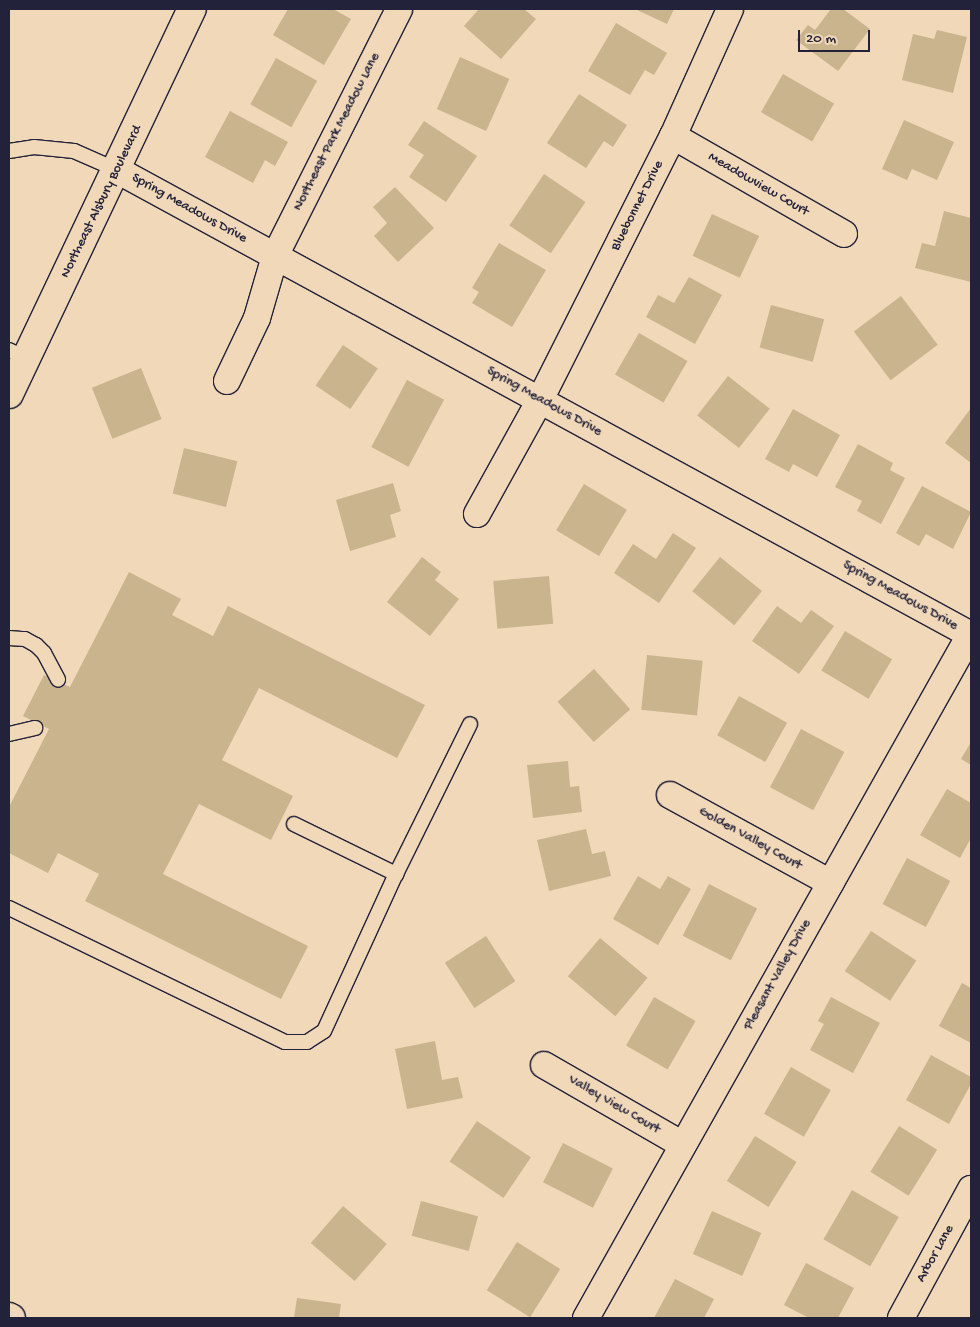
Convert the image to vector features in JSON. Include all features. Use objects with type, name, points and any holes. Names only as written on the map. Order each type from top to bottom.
[{"type":"main road","name":"Northeast Alsbury Boulevard","points":[[9,394],[18,354],[117,170],[192,9]]},
{"type":"street","name":"Northeast Park Meadow Lane","points":[[227,381],[257,318],[275,256],[399,9]]},
{"type":"street","name":"Bluebonnet Drive","points":[[477,514],[540,400],[673,136],[730,9]]},
{"type":"street","name":"Meadowview Court","points":[[673,136],[844,234]]},
{"type":"street","name":"Spring Meadows Drive","points":[[117,170],[971,634]]},
{"type":"street","name":"Pleasant Valley Drive","points":[[586,1318],[971,634]]},
{"type":"street","name":"Golden Valley Court","points":[[670,795],[830,883]]},
{"type":"street","name":"Valley View Court","points":[[544,1065],[683,1145]]},
{"type":"street","name":"Arbor Lane","points":[[901,1318],[971,1189]]},
{"type":"lane","points":[[9,151],[34,148],[74,151],[117,170]]},
{"type":"lane","points":[[9,638],[25,639],[36,646],[44,653],[58,679]]},
{"type":"lane","points":[[9,908],[295,1044],[316,1038],[324,1031],[396,874],[470,724]]},
{"type":"lane","points":[[9,734],[35,728]]},
{"type":"lane","points":[[294,824],[396,874]]},
{"type":"building","points":[[288,9],[333,9],[351,19],[324,65],[273,35]]},
{"type":"building","points":[[479,9],[524,9],[536,19],[501,59],[464,26]]},
{"type":"building","points":[[635,9],[674,9],[667,24]]},
{"type":"building","points":[[831,9],[843,9],[870,29],[838,71],[796,40],[808,25],[815,30]]},
{"type":"building","points":[[616,23],[667,53],[654,75],[645,70],[630,95],[588,71]]},
{"type":"building","points":[[937,30],[967,37],[953,93],[902,80],[913,34],[934,39]]},
{"type":"building","points":[[460,57],[509,79],[486,131],[437,109]]},
{"type":"building","points":[[276,58],[317,81],[291,127],[250,104]]},
{"type":"building","points":[[783,74],[834,104],[812,142],[761,112]]},
{"type":"building","points":[[579,94],[627,125],[613,147],[604,141],[586,168],[547,143]]},
{"type":"building","points":[[230,111],[288,142],[275,166],[265,160],[253,183],[205,157]]},
{"type":"building","points":[[904,120],[954,142],[937,180],[912,169],[907,180],[882,169]]},
{"type":"building","points":[[424,121],[477,156],[446,202],[409,177],[424,155],[408,145]]},
{"type":"building","points":[[544,174],[585,202],[551,253],[509,225]]},
{"type":"building","points":[[395,187],[434,228],[398,262],[374,236],[387,223],[373,207]]},
{"type":"building","points":[[944,211],[971,218],[971,282],[915,268],[922,243],[935,246]]},
{"type":"building","points":[[712,214],[759,236],[740,278],[693,256]]},
{"type":"building","points":[[499,243],[546,270],[512,327],[472,303],[479,292],[472,288]]},
{"type":"building","points":[[689,277],[722,295],[695,344],[646,317],[658,295],[674,303]]},
{"type":"building","points":[[901,296],[938,345],[891,380],[854,332]]},
{"type":"building","points":[[771,305],[824,319],[813,362],[760,348]]},
{"type":"building","points":[[639,333],[687,361],[663,403],[615,375]]},
{"type":"building","points":[[343,345],[378,368],[350,409],[316,386]]},
{"type":"building","points":[[141,368],[162,419],[112,439],[92,388]]},
{"type":"building","points":[[728,376],[770,409],[739,448],[697,415]]},
{"type":"building","points":[[407,380],[444,400],[408,467],[371,447]]},
{"type":"building","points":[[971,408],[971,463],[945,443]]},
{"type":"building","points":[[793,409],[840,435],[817,477],[793,464],[789,472],[765,459]]},
{"type":"building","points":[[858,444],[893,463],[890,470],[905,478],[881,524],[857,511],[862,501],[835,487]]},
{"type":"building","points":[[184,448],[237,461],[226,507],[173,494]]},
{"type":"building","points":[[393,483],[401,511],[390,515],[396,537],[350,551],[336,500]]},
{"type":"building","points":[[584,484],[627,510],[599,556],[556,530]]},
{"type":"building","points":[[922,486],[971,512],[953,549],[926,534],[919,546],[896,533]]},
{"type":"building","points":[[673,533],[696,548],[659,603],[614,573],[633,544],[656,559]]},
{"type":"building","points":[[422,557],[441,572],[435,580],[459,599],[430,636],[387,602]]},
{"type":"building","points":[[720,557],[762,591],[734,625],[692,591]]},
{"type":"building","points":[[129,572],[181,599],[172,615],[213,636],[228,606],[425,705],[397,758],[259,688],[222,760],[293,796],[271,840],[199,804],[163,874],[308,946],[281,999],[85,901],[99,874],[58,853],[48,873],[9,853],[9,807],[49,729],[23,716],[44,675],[70,687]]},
{"type":"building","points":[[549,576],[553,624],[497,629],[493,581]]},
{"type":"building","points":[[777,606],[801,623],[811,610],[834,626],[799,674],[752,641]]},
{"type":"building","points":[[845,631],[892,659],[868,699],[821,670]]},
{"type":"building","points":[[647,655],[703,661],[697,716],[641,710]]},
{"type":"building","points":[[594,669],[630,709],[594,742],[558,702]]},
{"type":"building","points":[[739,696],[787,723],[765,762],[717,735]]},
{"type":"building","points":[[801,729],[844,752],[813,810],[770,787]]},
{"type":"building","points":[[971,742],[971,765],[961,759]]},
{"type":"building","points":[[568,761],[570,787],[579,786],[582,812],[533,818],[527,765]]},
{"type":"building","points":[[947,789],[971,803],[971,838],[960,858],[920,835]]},
{"type":"building","points":[[586,829],[592,854],[605,851],[611,876],[549,891],[537,840]]},
{"type":"building","points":[[907,858],[950,881],[926,927],[883,904]]},
{"type":"building","points":[[638,876],[660,889],[668,876],[691,889],[658,945],[613,919]]},
{"type":"building","points":[[709,884],[757,909],[731,960],[683,936]]},
{"type":"building","points":[[871,931],[916,960],[890,1001],[845,971]]},
{"type":"building","points":[[486,936],[515,981],[474,1008],[445,963]]},
{"type":"building","points":[[600,938],[647,978],[615,1016],[568,976]]},
{"type":"building","points":[[962,983],[971,988],[971,1043],[939,1026]]},
{"type":"building","points":[[654,997],[696,1021],[668,1069],[626,1045]]},
{"type":"building","points":[[831,997],[880,1023],[853,1073],[810,1050],[824,1024],[818,1021]]},
{"type":"building","points":[[435,1041],[442,1080],[458,1077],[463,1098],[407,1109],[395,1049]]},
{"type":"building","points":[[931,1055],[971,1077],[971,1084],[949,1124],[906,1100]]},
{"type":"building","points":[[791,1067],[831,1090],[804,1137],[764,1114]]},
{"type":"building","points":[[477,1121],[531,1157],[503,1198],[450,1162]]},
{"type":"building","points":[[899,1126],[937,1150],[909,1196],[870,1172]]},
{"type":"building","points":[[755,1136],[797,1162],[768,1207],[727,1181]]},
{"type":"building","points":[[563,1143],[613,1168],[593,1208],[543,1182]]},
{"type":"building","points":[[852,1190],[899,1217],[870,1266],[824,1239]]},
{"type":"building","points":[[421,1201],[478,1216],[469,1251],[412,1236]]},
{"type":"building","points":[[343,1206],[387,1244],[355,1281],[311,1243]]},
{"type":"building","points":[[712,1211],[761,1233],[742,1276],[693,1254]]},
{"type":"building","points":[[517,1242],[560,1269],[530,1317],[487,1290]]},
{"type":"building","points":[[806,1263],[854,1288],[838,1318],[809,1318],[784,1305]]},
{"type":"building","points":[[675,1279],[714,1299],[704,1318],[654,1318]]},
{"type":"building","points":[[297,1298],[341,1304],[339,1318],[294,1318]]}]
